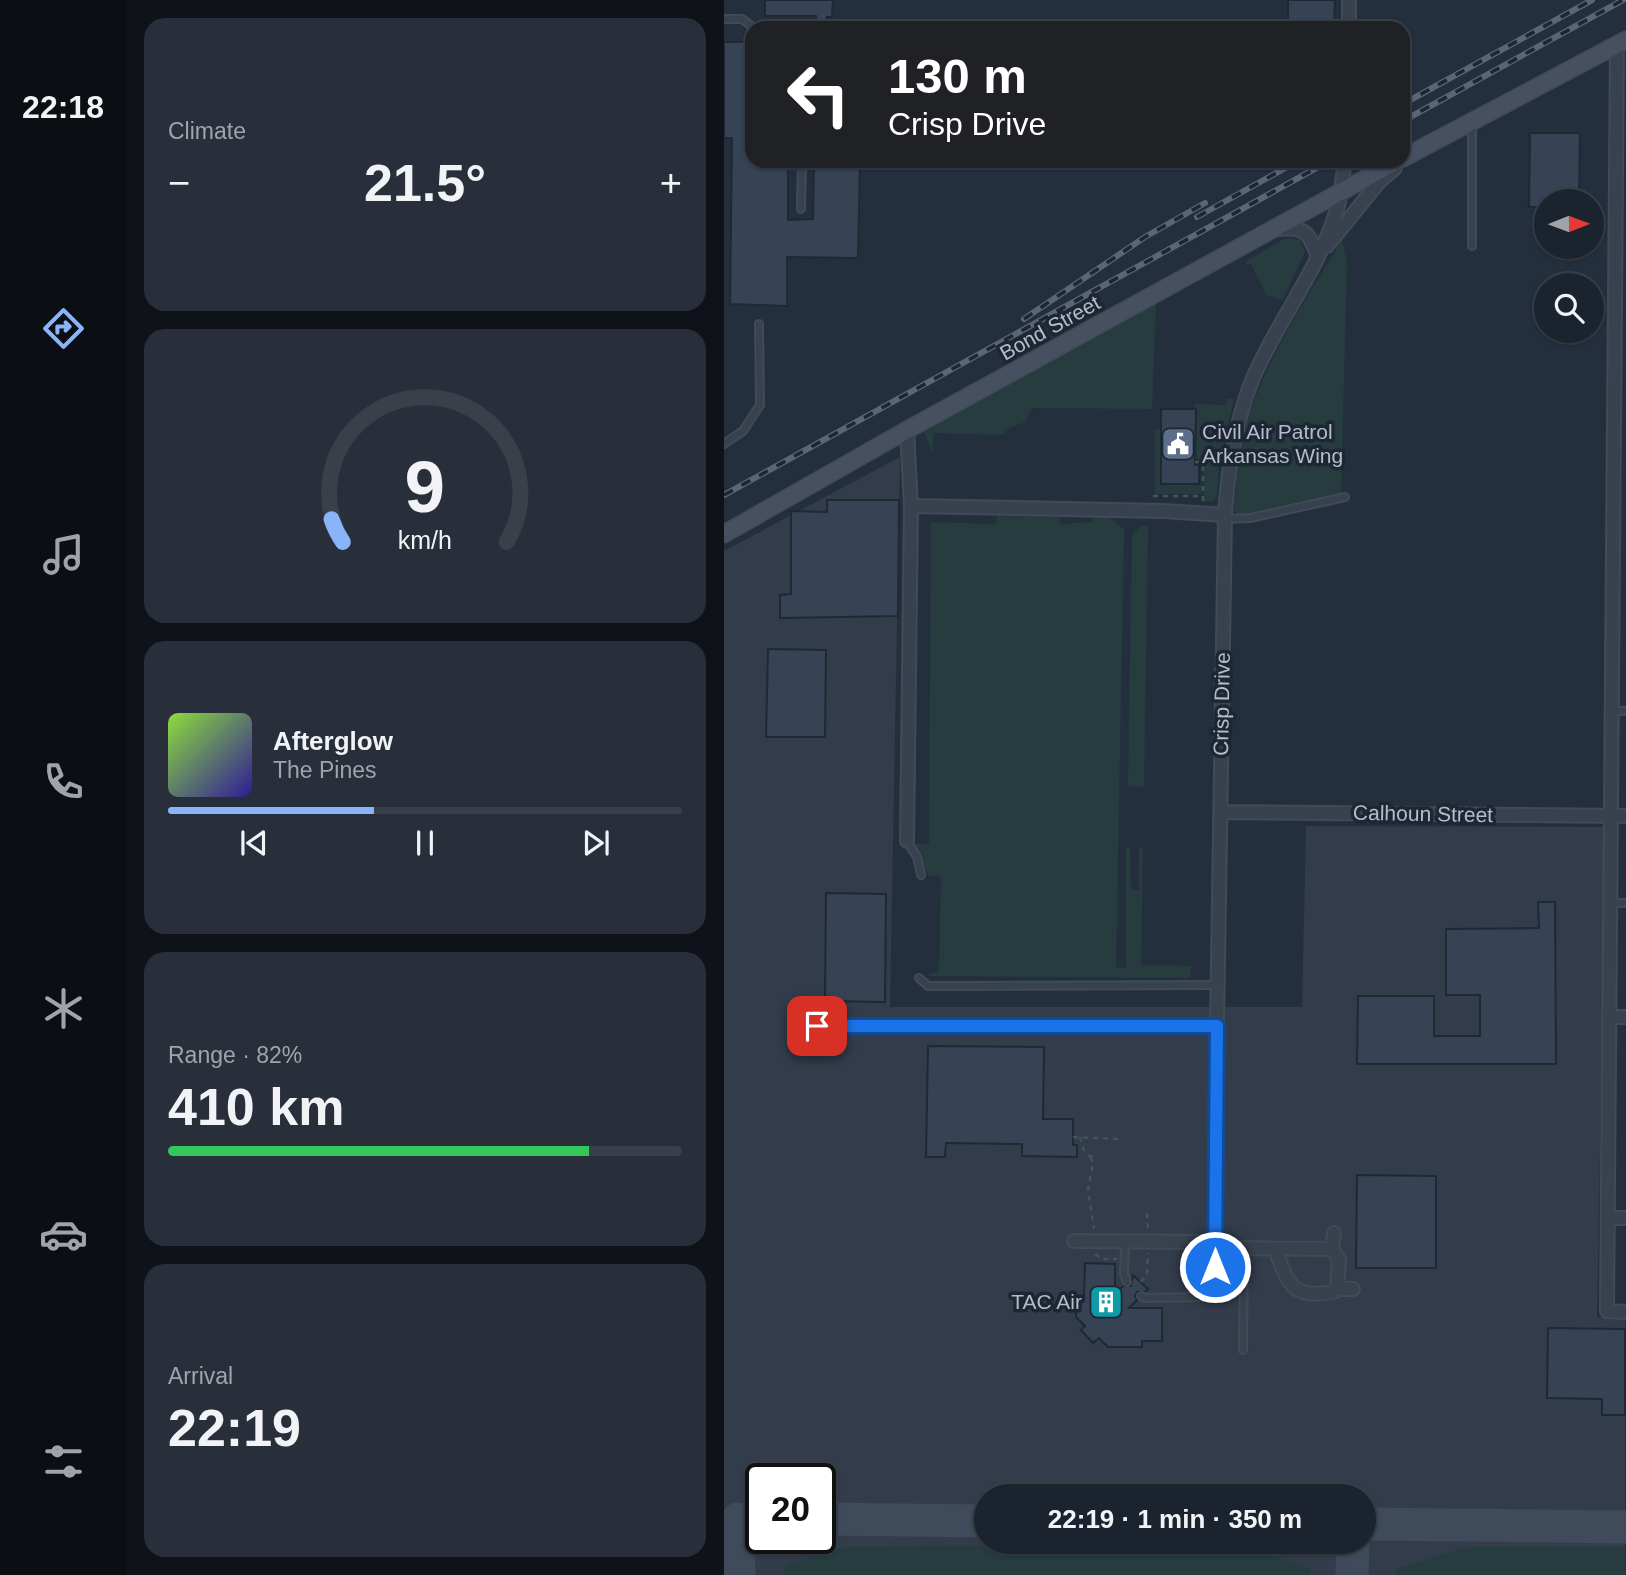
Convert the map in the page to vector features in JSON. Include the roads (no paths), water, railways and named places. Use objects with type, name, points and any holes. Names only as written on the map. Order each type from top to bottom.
[{"type":"street","points":[[1349,0],[1349,21]]},
{"type":"street","points":[[1410,153],[1621,42],[1619,609],[1612,711],[1607,1311],[1625,1311]]},
{"type":"street","name":"Crisp Drive","points":[[1215,1245],[1225,517],[1228,469],[1242,407],[1265,352],[1318,257],[1338,208],[1344,168]]},
{"type":"street","name":"Bond Street","points":[[724,534],[907,430],[1385,168]]},
{"type":"street","name":"Crisp Drive","points":[[1318,257],[1394,168]]},
{"type":"street","points":[[1272,229],[1295,228],[1306,232],[1318,257]]},
{"type":"street","points":[[907,430],[911,506],[907,841]]},
{"type":"street","points":[[911,506],[1163,511],[1225,517]]},
{"type":"street","name":"Calhoun Street","points":[[1221,812],[1625,816]]},
{"type":"street","points":[[1609,1017],[1625,1017]]},
{"type":"street","points":[[1073,1026],[1217,1026]]},
{"type":"street","points":[[1608,1218],[1625,1218]]},
{"type":"street","points":[[1334,1233],[1332,1249],[1339,1260],[1337,1289]]},
{"type":"street","points":[[1074,1241],[1332,1249]]},
{"type":"street","points":[[1275,1249],[1293,1288],[1308,1294],[1353,1289]]},
{"type":"lane","points":[[724,19],[745,21]]},
{"type":"lane","points":[[1472,122],[1472,246]]},
{"type":"lane","points":[[801,209],[802,168]]},
{"type":"lane","points":[[724,444],[743,431],[760,405],[759,324]]},
{"type":"lane","points":[[1225,517],[1250,518],[1345,497]]},
{"type":"lane","points":[[1612,711],[1625,711]]},
{"type":"lane","points":[[907,841],[917,858],[921,875]]},
{"type":"lane","points":[[1610,903],[1625,903]]},
{"type":"lane","points":[[919,978],[928,986],[1218,985]]},
{"type":"lane","points":[[817,1026],[1073,1026]]},
{"type":"lane","points":[[1125,1242],[1126,1282]]},
{"type":"lane","points":[[1141,1296],[1210,1295],[1215,1286],[1215,1245]]},
{"type":"lane","points":[[1243,1350],[1244,1248]]},
{"type":"railway","points":[[1410,100],[1592,0]]},
{"type":"railway","points":[[1410,117],[1623,0]]},
{"type":"railway","points":[[1197,217],[1285,168]]},
{"type":"railway","points":[[724,495],[1316,168]]},
{"type":"railway","points":[[1024,319],[1145,237],[1205,203]]},
{"type":"place","name":"Civil Air Patrol Arkansas Wing","points":[[1178,444]]},
{"type":"place","name":"TAC Air","points":[[1106,1302]]}]
